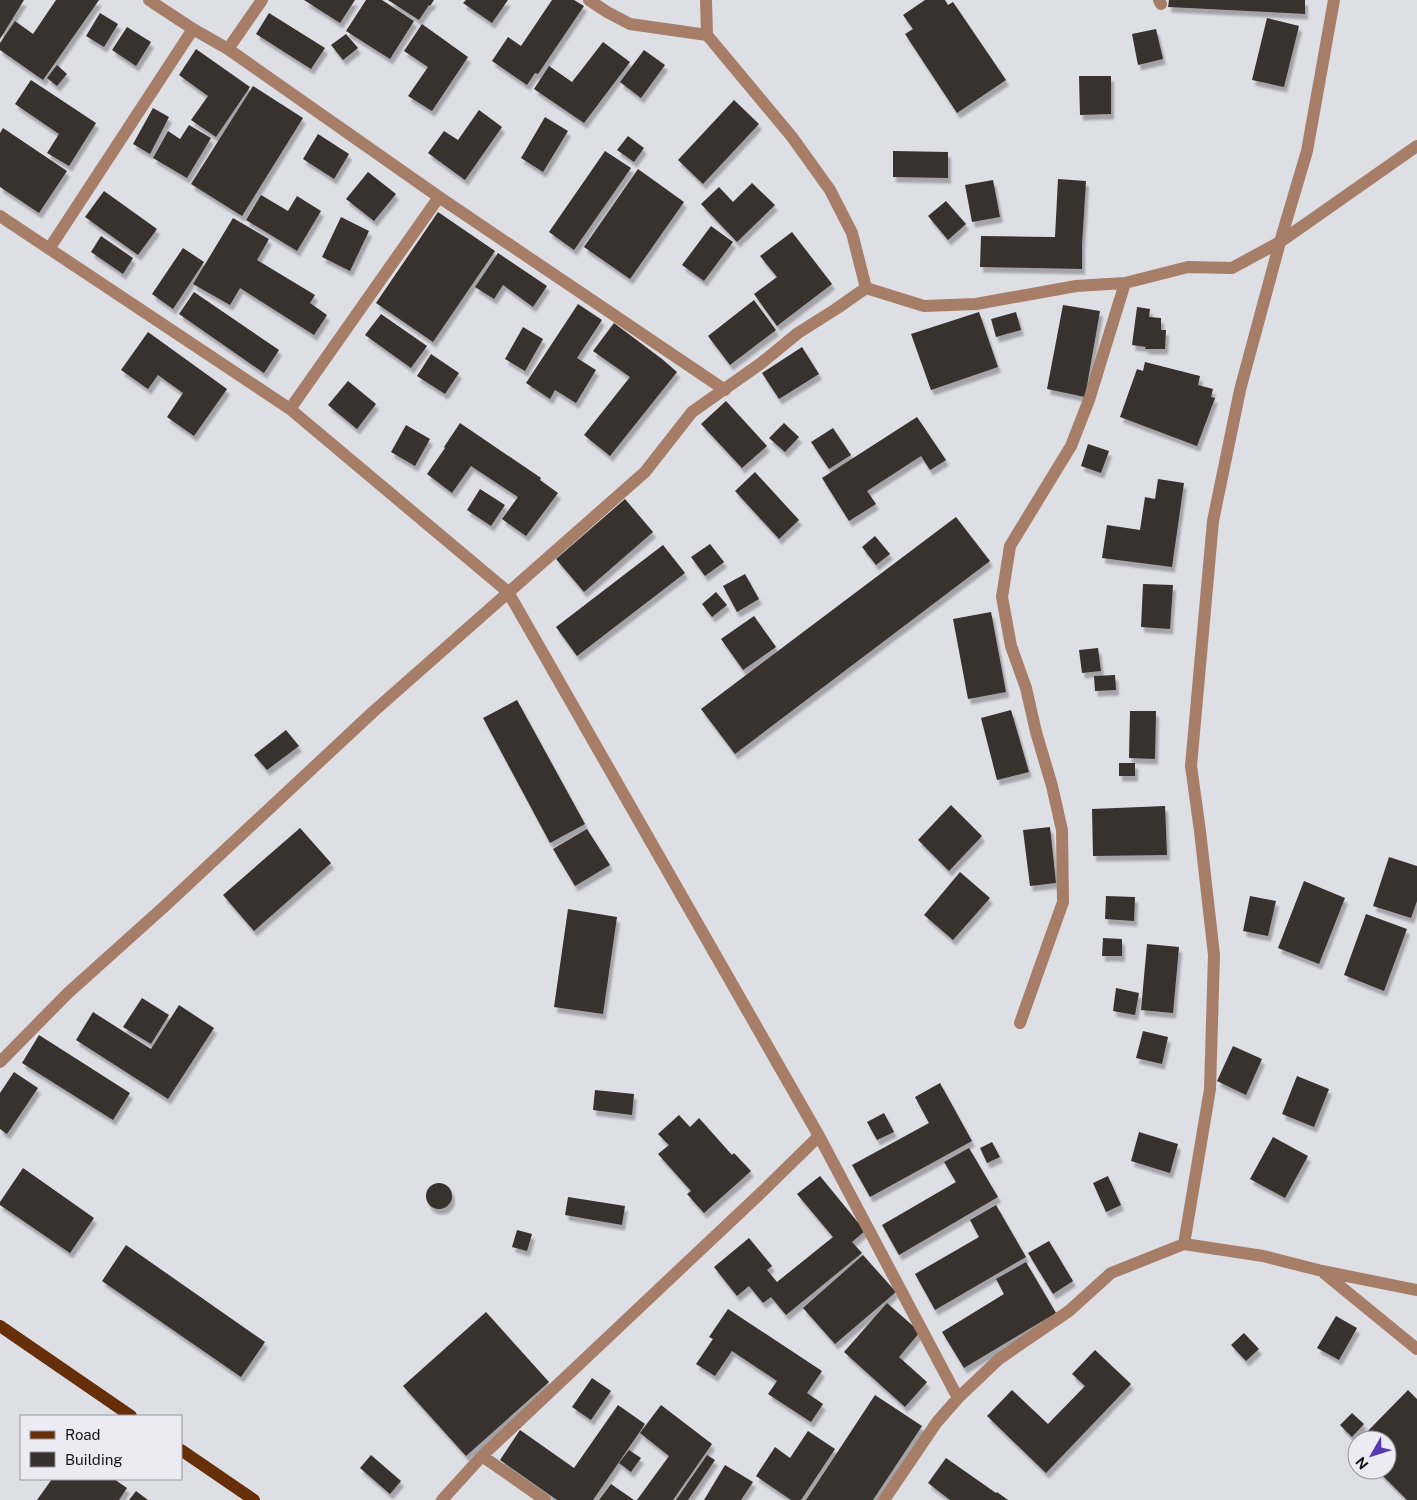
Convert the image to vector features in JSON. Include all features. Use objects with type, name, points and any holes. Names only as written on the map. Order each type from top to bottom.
[{"type":"main road","points":[[0,1326],[130,1415]]},
{"type":"main road","points":[[182,1451],[254,1500]]},
{"type":"street","points":[[150,0],[193,29],[228,49],[439,197],[725,390]]},
{"type":"street","points":[[228,49],[262,0]]},
{"type":"street","points":[[589,0],[606,12],[630,24],[707,35]]},
{"type":"street","points":[[706,0],[707,35],[792,137],[830,190],[852,233],[866,288]]},
{"type":"street","points":[[1184,1244],[1210,1089],[1214,954],[1191,766],[1213,521],[1240,390],[1307,151],[1334,0]]},
{"type":"street","points":[[49,249],[193,29]]},
{"type":"street","points":[[866,288],[924,306],[976,304],[1076,286],[1125,283],[1188,267],[1232,268],[1280,242],[1417,146]]},
{"type":"street","points":[[290,409],[439,197]]},
{"type":"street","points":[[0,216],[290,409],[508,592],[819,1136],[958,1398]]},
{"type":"street","points":[[1020,1022],[1063,902],[1062,830],[1026,688],[1012,646],[1002,597],[1010,546],[1071,446],[1089,400],[1125,283]]},
{"type":"street","points":[[0,1062],[68,993],[174,899],[374,711],[645,472],[692,412],[760,364],[798,333],[866,288]]},
{"type":"street","points":[[442,1500],[482,1456],[819,1136]]},
{"type":"street","points":[[884,1500],[937,1422],[958,1398],[999,1359],[1069,1311],[1112,1273],[1184,1244],[1263,1256],[1322,1271],[1417,1290]]},
{"type":"street","points":[[1322,1271],[1417,1349]]},
{"type":"street","points":[[482,1456],[545,1500]]},
{"type":"building","points":[[0,0],[24,0],[0,39]]},
{"type":"building","points":[[56,0],[99,0],[43,80],[0,50],[0,43],[15,21],[33,34]]},
{"type":"building","points":[[304,0],[355,0],[340,23]]},
{"type":"building","points":[[366,0],[382,0],[414,21],[390,59],[346,31]]},
{"type":"building","points":[[388,0],[434,0],[419,20]]},
{"type":"building","points":[[466,0],[508,0],[492,23],[463,3]]},
{"type":"building","points":[[552,0],[574,0],[584,6],[538,74],[535,73],[527,85],[492,61],[508,37],[521,46]]},
{"type":"building","points":[[925,0],[945,0],[948,5],[953,2],[1006,80],[957,113],[905,34],[913,29],[903,15]]},
{"type":"building","points":[[1169,0],[1305,0],[1305,14],[1168,7]]},
{"type":"building","points":[[100,13],[118,24],[104,47],[86,36]]},
{"type":"building","points":[[269,13],[325,48],[311,69],[256,34]]},
{"type":"building","points":[[1267,18],[1299,26],[1284,87],[1252,80]]},
{"type":"building","points":[[422,24],[468,57],[432,111],[408,96],[428,67],[404,51]]},
{"type":"building","points":[[127,27],[151,42],[136,66],[112,50]]},
{"type":"building","points":[[1156,29],[1163,59],[1138,65],[1132,34]]},
{"type":"building","points":[[346,34],[358,48],[343,60],[331,45]]},
{"type":"building","points":[[603,42],[630,62],[584,123],[534,89],[549,66],[572,82]]},
{"type":"building","points":[[196,49],[250,87],[216,137],[191,120],[208,96],[179,75]]},
{"type":"building","points":[[644,50],[665,65],[641,98],[620,82]]},
{"type":"building","points":[[57,65],[67,74],[57,86],[47,78]]},
{"type":"building","points":[[1079,76],[1111,76],[1111,114],[1080,115]]},
{"type":"building","points":[[31,80],[96,123],[69,166],[47,153],[59,134],[15,104]]},
{"type":"building","points":[[253,86],[303,118],[242,216],[191,184]]},
{"type":"building","points":[[734,100],[759,124],[703,184],[678,160]]},
{"type":"building","points":[[153,108],[169,117],[150,154],[133,144]]},
{"type":"building","points":[[479,110],[502,127],[465,180],[428,153],[444,131],[458,140]]},
{"type":"building","points":[[545,117],[568,131],[543,172],[521,158]]},
{"type":"building","points":[[189,125],[211,138],[187,178],[153,158],[168,131],[180,139]]},
{"type":"building","points":[[3,128],[67,171],[39,213],[0,187],[0,133]]},
{"type":"building","points":[[318,134],[349,154],[334,179],[303,159]]},
{"type":"building","points":[[628,136],[644,148],[634,162],[617,150]]},
{"type":"building","points":[[605,151],[631,168],[574,250],[549,232]]},
{"type":"building","points":[[893,151],[948,152],[948,178],[893,177]]},
{"type":"building","points":[[638,169],[684,202],[630,279],[584,247]]},
{"type":"building","points":[[368,172],[396,194],[374,221],[346,199]]},
{"type":"building","points":[[1058,179],[1086,181],[1082,269],[980,267],[981,236],[1055,237]]},
{"type":"building","points":[[993,180],[1000,217],[972,222],[965,185]]},
{"type":"building","points":[[752,183],[775,205],[737,242],[701,204],[719,187],[733,202]]},
{"type":"building","points":[[104,191],[157,229],[138,255],[85,217]]},
{"type":"building","points":[[261,195],[288,211],[297,196],[321,211],[297,251],[246,220]]},
{"type":"building","points":[[946,201],[966,224],[948,240],[928,216]]},
{"type":"building","points":[[438,212],[495,251],[433,342],[376,303]]},
{"type":"building","points":[[341,217],[369,231],[350,271],[322,257]]},
{"type":"building","points":[[233,218],[269,239],[257,260],[315,295],[310,303],[327,315],[314,335],[240,288],[230,305],[193,284]]},
{"type":"building","points":[[711,226],[733,242],[704,281],[682,265]]},
{"type":"building","points":[[792,232],[832,284],[777,326],[754,294],[777,277],[760,256]]},
{"type":"building","points":[[101,236],[133,258],[123,274],[91,252]]},
{"type":"building","points":[[183,248],[204,262],[173,309],[152,294]]},
{"type":"building","points":[[498,253],[547,286],[533,307],[503,285],[494,299],[475,287]]},
{"type":"building","points":[[194,292],[279,350],[264,373],[179,314]]},
{"type":"building","points":[[754,300],[776,330],[730,365],[708,336]]},
{"type":"building","points":[[578,304],[602,320],[577,358],[596,370],[576,403],[555,390],[550,399],[526,383]]},
{"type":"building","points":[[1063,305],[1100,311],[1085,397],[1047,389]]},
{"type":"building","points":[[1137,307],[1150,309],[1149,317],[1161,318],[1161,330],[1166,330],[1165,349],[1145,349],[1146,347],[1132,345]]},
{"type":"building","points":[[979,312],[998,367],[931,390],[911,334]]},
{"type":"building","points":[[1016,312],[1021,330],[996,337],[991,319]]},
{"type":"building","points":[[381,314],[427,346],[411,368],[365,335]]},
{"type":"building","points":[[614,323],[677,372],[610,456],[584,435],[630,377],[593,351]]},
{"type":"building","points":[[523,327],[543,339],[525,371],[505,359]]},
{"type":"building","points":[[148,332],[227,389],[194,436],[167,417],[183,393],[158,375],[148,389],[121,370]]},
{"type":"building","points":[[802,347],[819,374],[779,399],[762,373]]},
{"type":"building","points":[[431,354],[459,373],[445,394],[417,376]]},
{"type":"building","points":[[1145,362],[1200,376],[1198,385],[1213,389],[1211,397],[1215,398],[1197,446],[1120,417],[1137,369],[1143,371]]},
{"type":"building","points":[[348,381],[376,404],[357,429],[328,405]]},
{"type":"building","points":[[726,401],[767,446],[742,468],[701,424]]},
{"type":"building","points":[[917,417],[946,460],[930,470],[921,456],[867,491],[876,504],[849,521],[822,478]]},
{"type":"building","points":[[460,423],[541,478],[540,480],[558,493],[526,536],[502,519],[518,497],[471,466],[452,493],[427,474]]},
{"type":"building","points":[[784,423],[799,437],[785,452],[769,438]]},
{"type":"building","points":[[406,425],[430,439],[415,466],[391,452]]},
{"type":"building","points":[[833,428],[851,455],[829,469],[811,442]]},
{"type":"building","points":[[1088,444],[1109,451],[1101,473],[1081,466]]},
{"type":"building","points":[[755,472],[799,520],[779,539],[735,491]]},
{"type":"building","points":[[1158,479],[1184,483],[1172,567],[1102,558],[1107,525],[1140,530],[1145,497],[1155,499]]},
{"type":"building","points":[[480,489],[505,505],[491,526],[467,510]]},
{"type":"building","points":[[625,499],[653,532],[584,592],[556,559]]},
{"type":"building","points":[[956,517],[990,561],[735,754],[701,709]]},
{"type":"building","points":[[875,536],[890,554],[876,565],[862,547]]},
{"type":"building","points":[[710,544],[724,562],[705,576],[691,557]]},
{"type":"building","points":[[663,545],[685,573],[577,656],[556,627]]},
{"type":"building","points":[[745,574],[759,599],[737,612],[723,586]]},
{"type":"building","points":[[1143,584],[1173,585],[1170,629],[1141,627]]},
{"type":"building","points":[[716,592],[727,605],[712,617],[702,604]]},
{"type":"building","points":[[991,612],[1006,692],[968,699],[953,619]]},
{"type":"building","points":[[754,616],[776,647],[743,670],[721,639]]},
{"type":"building","points":[[1098,648],[1101,671],[1082,673],[1079,650]]},
{"type":"building","points":[[1115,675],[1116,690],[1095,691],[1094,676]]},
{"type":"building","points":[[517,700],[585,824],[550,843],[483,718]]},
{"type":"building","points":[[1011,710],[1029,772],[997,780],[981,718]]},
{"type":"building","points":[[1130,711],[1156,711],[1155,759],[1129,758]]},
{"type":"building","points":[[286,730],[299,746],[267,770],[254,755]]},
{"type":"building","points":[[1119,763],[1135,763],[1135,776],[1119,776]]},
{"type":"building","points":[[951,805],[982,836],[949,871],[918,840]]},
{"type":"building","points":[[1165,806],[1167,855],[1093,856],[1092,809]]},
{"type":"building","points":[[1050,827],[1056,883],[1030,886],[1023,830]]},
{"type":"building","points":[[300,828],[331,863],[254,931],[223,895]]},
{"type":"building","points":[[587,829],[610,865],[575,886],[553,849]]},
{"type":"building","points":[[1389,857],[1417,866],[1417,901],[1411,918],[1373,906]]},
{"type":"building","points":[[960,872],[990,898],[953,940],[924,915]]},
{"type":"building","points":[[1304,881],[1345,898],[1319,964],[1278,948]]},
{"type":"building","points":[[1106,896],[1135,897],[1134,921],[1105,919]]},
{"type":"building","points":[[1250,896],[1276,901],[1268,936],[1243,931]]},
{"type":"building","points":[[568,909],[617,917],[603,1014],[554,1007]]},
{"type":"building","points":[[1366,914],[1407,929],[1384,991],[1344,975]]},
{"type":"building","points":[[1103,938],[1122,939],[1122,956],[1102,956]]},
{"type":"building","points":[[1147,944],[1179,947],[1173,1013],[1141,1010]]},
{"type":"building","points":[[1116,988],[1139,993],[1135,1015],[1113,1011]]},
{"type":"building","points":[[142,998],[169,1015],[151,1044],[123,1027]]},
{"type":"building","points":[[179,1005],[214,1028],[168,1099],[76,1040],[93,1012],[151,1049]]},
{"type":"building","points":[[1143,1031],[1168,1037],[1162,1064],[1136,1058]]},
{"type":"building","points":[[39,1035],[130,1093],[113,1120],[22,1063]]},
{"type":"building","points":[[1233,1046],[1262,1059],[1246,1095],[1217,1081]]},
{"type":"building","points":[[14,1072],[38,1088],[7,1134],[0,1129],[0,1093]]},
{"type":"building","points":[[1297,1076],[1329,1089],[1314,1127],[1282,1114]]},
{"type":"building","points":[[940,1083],[972,1141],[870,1197],[852,1165],[929,1123],[915,1097]]},
{"type":"building","points":[[595,1090],[634,1094],[632,1115],[593,1110]]},
{"type":"building","points":[[884,1113],[894,1132],[877,1140],[867,1122]]},
{"type":"building","points":[[679,1115],[690,1127],[699,1118],[732,1155],[734,1153],[751,1171],[704,1213],[687,1194],[691,1191],[658,1154],[669,1145],[658,1134]]},
{"type":"building","points":[[1139,1132],[1178,1144],[1170,1173],[1131,1161]]},
{"type":"building","points":[[1273,1137],[1308,1156],[1285,1198],[1250,1179]]},
{"type":"building","points":[[992,1142],[1000,1157],[987,1163],[980,1148]]},
{"type":"building","points":[[969,1148],[998,1197],[899,1255],[882,1225],[956,1182],[944,1162]]},
{"type":"building","points":[[23,1168],[94,1218],[70,1253],[0,1205],[0,1202]]},
{"type":"building","points":[[820,1176],[865,1231],[852,1242],[862,1253],[786,1315],[771,1297],[763,1303],[749,1286],[737,1296],[714,1267],[749,1238],[772,1266],[767,1270],[777,1282],[833,1237],[797,1194]]},
{"type":"building","points":[[1108,1176],[1121,1205],[1106,1212],[1093,1183]]},
{"type":"building","points":[[439,1183],[448,1187],[452,1196],[448,1205],[439,1209],[430,1205],[426,1196],[430,1187]]},
{"type":"building","points":[[568,1197],[625,1206],[622,1225],[565,1215]]},
{"type":"building","points":[[996,1205],[1026,1257],[935,1310],[915,1274],[979,1237],[970,1220]]},
{"type":"building","points":[[517,1230],[532,1234],[527,1251],[512,1247]]},
{"type":"building","points":[[1049,1241],[1073,1281],[1053,1294],[1028,1253]]},
{"type":"building","points":[[126,1245],[265,1342],[241,1377],[102,1281]]},
{"type":"building","points":[[863,1255],[896,1292],[835,1344],[803,1308]]},
{"type":"building","points":[[1026,1262],[1056,1313],[964,1368],[942,1332],[1004,1294],[996,1279]]},
{"type":"building","points":[[887,1303],[920,1332],[899,1357],[927,1382],[905,1407],[844,1352]]},
{"type":"building","points":[[728,1309],[822,1371],[807,1393],[823,1404],[811,1422],[768,1394],[777,1381],[732,1351],[715,1376],[696,1364],[713,1339],[709,1337]]},
{"type":"building","points":[[486,1312],[549,1382],[466,1456],[403,1386]]},
{"type":"building","points":[[1336,1316],[1357,1328],[1339,1360],[1317,1348]]},
{"type":"building","points":[[1244,1333],[1259,1349],[1246,1361],[1231,1345]]},
{"type":"building","points":[[1095,1350],[1131,1384],[1046,1473],[987,1416],[1012,1390],[1048,1424],[1085,1386],[1072,1374]]},
{"type":"building","points":[[592,1378],[611,1391],[591,1420],[572,1407]]},
{"type":"building","points":[[1408,1390],[1417,1399],[1417,1500],[1407,1500],[1387,1480],[1397,1480],[1397,1430],[1369,1430]]},
{"type":"building","points":[[875,1395],[922,1426],[873,1500],[806,1500]]},
{"type":"building","points":[[618,1405],[645,1424],[593,1500],[557,1500],[500,1460],[520,1430],[574,1468]]},
{"type":"building","points":[[661,1405],[712,1444],[673,1500],[637,1500],[669,1456],[640,1433]]},
{"type":"building","points":[[1352,1413],[1364,1424],[1358,1430],[1347,1430],[1347,1432],[1340,1425]]},
{"type":"building","points":[[808,1431],[835,1449],[801,1500],[791,1500],[756,1476],[775,1447],[790,1458]]},
{"type":"building","points":[[629,1450],[641,1458],[631,1472],[619,1463]]},
{"type":"building","points":[[371,1455],[401,1481],[390,1494],[360,1468]]},
{"type":"building","points":[[707,1455],[715,1460],[688,1500],[676,1500]]},
{"type":"building","points":[[946,1458],[1008,1500],[950,1500],[928,1483]]},
{"type":"building","points":[[725,1465],[753,1482],[741,1500],[704,1500]]},
{"type":"building","points":[[51,1480],[115,1480],[127,1488],[119,1500],[37,1500]]},
{"type":"building","points":[[611,1484],[634,1500],[599,1500]]},
{"type":"building","points":[[136,1491],[148,1500],[129,1500]]}]
